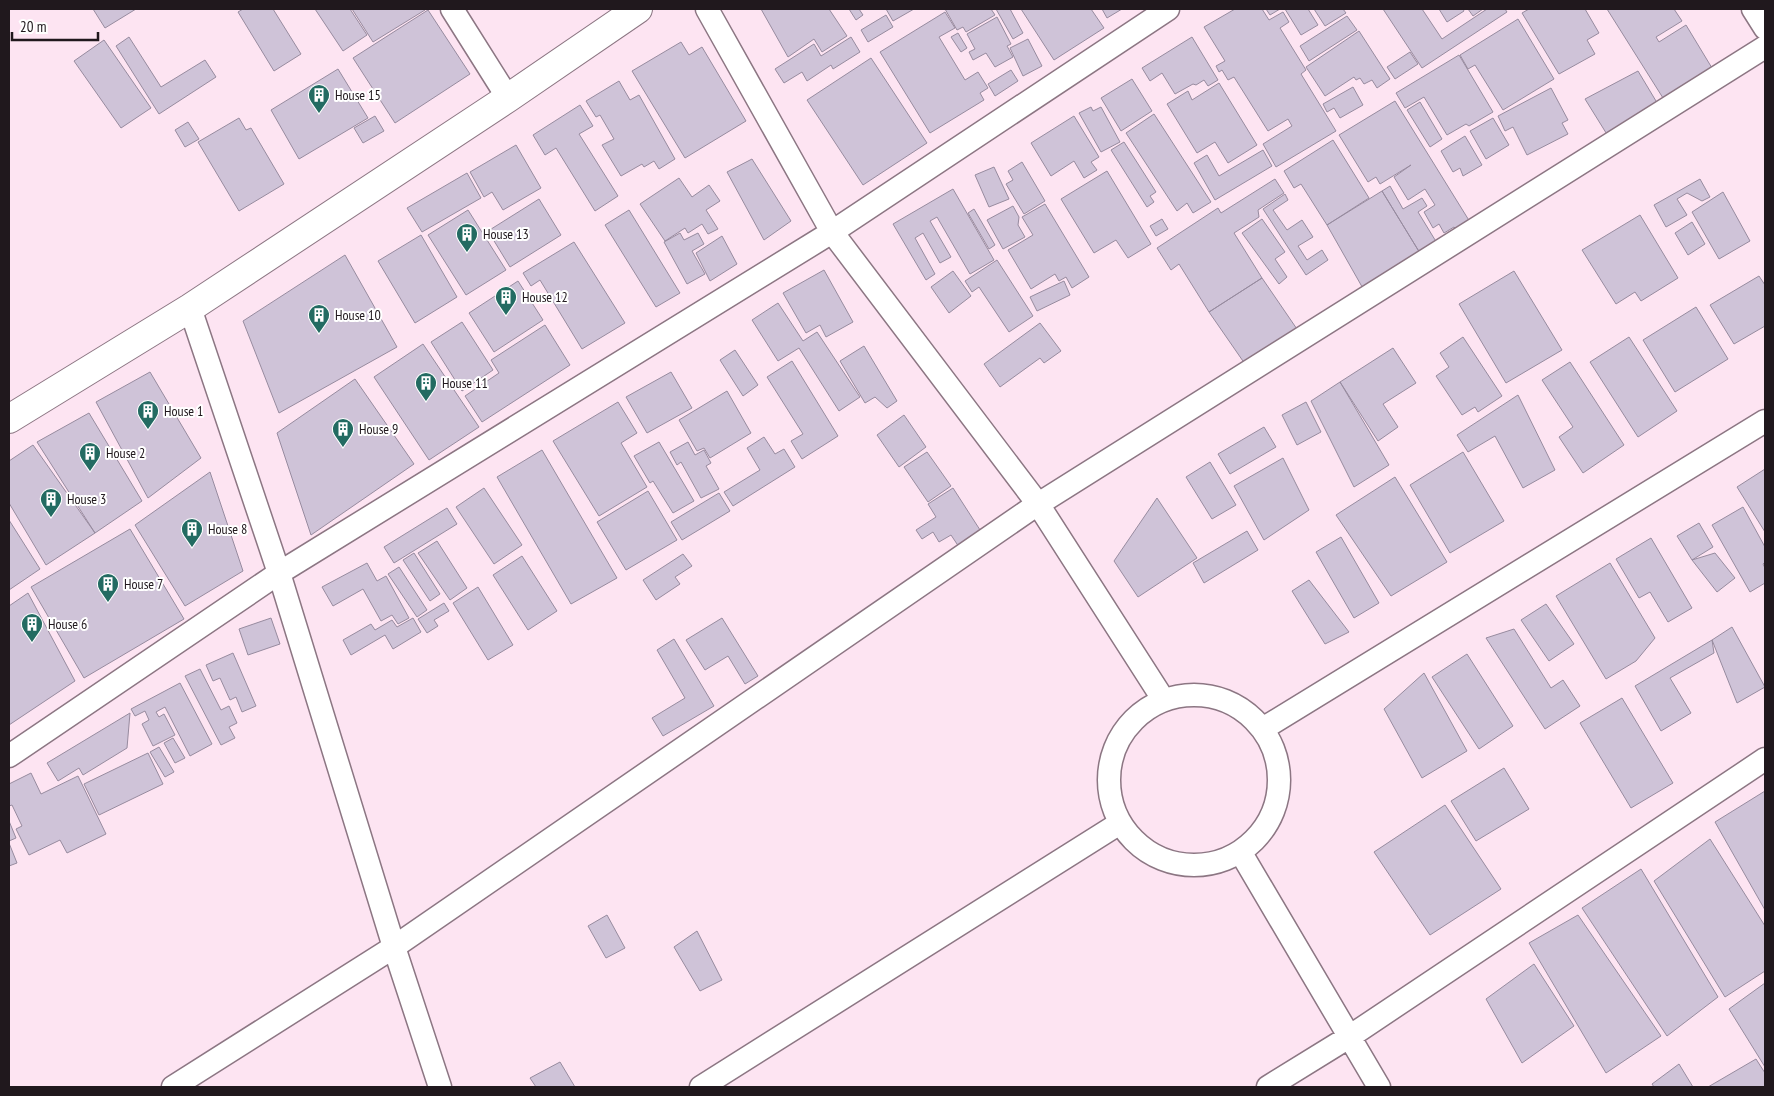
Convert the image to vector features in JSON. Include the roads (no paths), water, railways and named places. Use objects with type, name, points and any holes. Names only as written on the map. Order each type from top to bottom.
[{"type":"street","points":[[452,9],[508,98]]},
{"type":"street","points":[[9,419],[190,308],[508,98],[638,9]]},
{"type":"street","points":[[707,9],[832,232],[1038,504],[1163,699]]},
{"type":"street","points":[[9,756],[278,573],[832,232],[1168,9]]},
{"type":"street","points":[[1753,9],[1765,28]]},
{"type":"street","points":[[172,1087],[394,947],[1038,504],[1765,47]]},
{"type":"street","points":[[190,308],[278,573],[394,947],[440,1087]]},
{"type":"street","points":[[1264,728],[1765,421]]},
{"type":"street","points":[[1191,694],[1219,698],[1244,710],[1264,728],[1276,756],[1280,783],[1274,810],[1261,834],[1241,852],[1215,864],[1188,866],[1170,862],[1137,845],[1120,823],[1110,801],[1108,777],[1112,753],[1122,732],[1138,714],[1163,699],[1191,694]]},
{"type":"street","points":[[1268,1087],[1349,1036],[1765,759]]},
{"type":"street","points":[[701,1087],[1120,823]]},
{"type":"street","points":[[1241,852],[1379,1087]]},
{"type":"place","name":"House 15","points":[[319,114]]},
{"type":"place","name":"House 13","points":[[467,253]]},
{"type":"place","name":"House 12","points":[[506,316]]},
{"type":"place","name":"House 10","points":[[319,334]]},
{"type":"place","name":"House 11","points":[[426,402]]},
{"type":"place","name":"House 1","points":[[148,430]]},
{"type":"place","name":"House 9","points":[[343,448]]},
{"type":"place","name":"House 2","points":[[90,472]]},
{"type":"place","name":"House 3","points":[[51,518]]},
{"type":"place","name":"House 8","points":[[192,548]]},
{"type":"place","name":"House 7","points":[[108,603]]},
{"type":"place","name":"House 6","points":[[32,643]]}]
